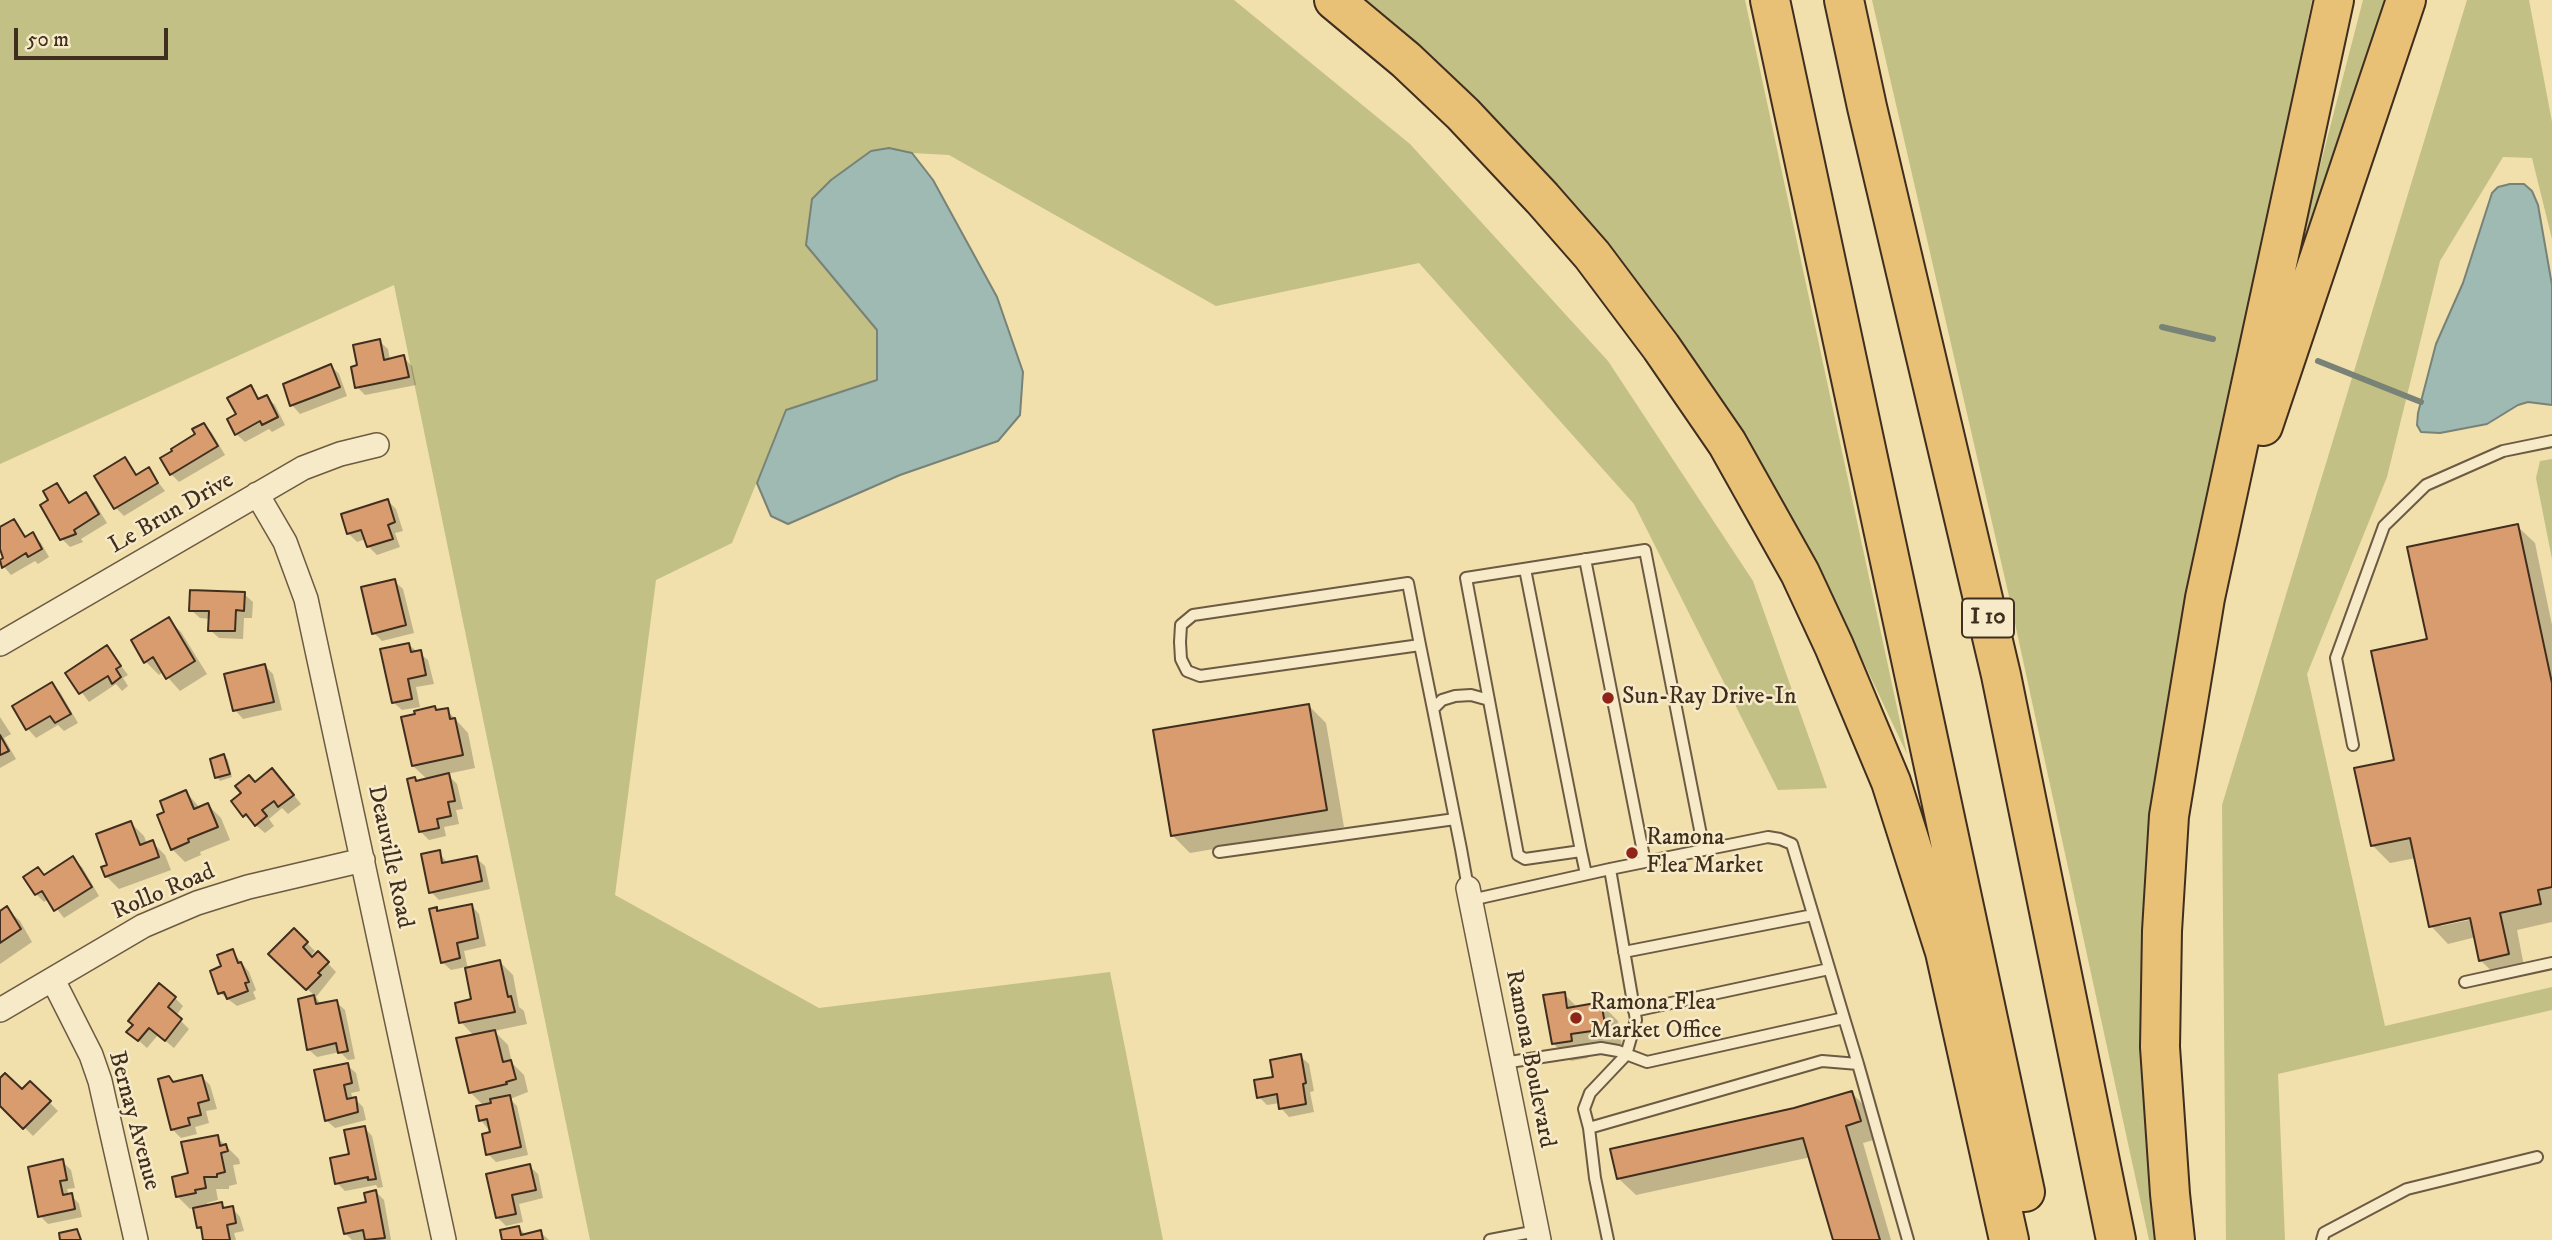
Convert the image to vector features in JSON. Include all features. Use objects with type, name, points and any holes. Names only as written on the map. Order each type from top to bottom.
[{"type":"highway","points":[[1334,0],[1406,60],[1463,114],[1592,255],[1661,347],[1727,443],[1800,573],[1891,782],[1945,952],[2009,1240]]},
{"type":"highway","points":[[1770,0],[2036,1240]]},
{"type":"highway","name":"I 10","points":[[1844,0],[1873,134],[2001,675],[2116,1240]]},
{"type":"highway","points":[[2175,1240],[2160,1047],[2162,931],[2169,816],[2205,598],[2334,0]]},
{"type":"highway","points":[[2205,598],[2406,0]]},
{"type":"street","name":"Le Brun Drive","points":[[0,644],[303,468],[340,454],[377,445]]},
{"type":"street","name":"Deauville Road","points":[[257,494],[285,542],[306,599],[444,1240]]},
{"type":"street","name":"Rollo Road","points":[[0,1010],[144,926],[197,903],[248,887],[363,860]]},
{"type":"street","name":"Ramona Boulevard","points":[[1470,894],[1538,1235]]},
{"type":"street","name":"Bernay Avenue","points":[[53,980],[91,1055],[100,1081],[136,1240]]},
{"type":"lane","points":[[2353,744],[2336,658],[2384,526],[2426,485],[2503,451],[2552,441]]},
{"type":"lane","points":[[1581,851],[1525,859],[1518,855],[1466,578],[1645,550],[1704,850]]},
{"type":"lane","points":[[1585,559],[1645,862]]},
{"type":"lane","points":[[1525,569],[1587,874]]},
{"type":"lane","points":[[1420,645],[1200,676],[1187,671],[1181,659],[1180,642],[1181,625],[1193,615],[1408,583],[1470,894],[1587,874],[1768,837],[1792,844],[1908,1240]]},
{"type":"lane","points":[[1433,709],[1442,700],[1455,696],[1471,695],[1489,700]]},
{"type":"lane","points":[[1219,852],[1455,819]]},
{"type":"lane","points":[[1608,1240],[1584,1109],[1590,1093],[1614,1071],[1626,1055],[1636,1020],[1610,869]]},
{"type":"lane","points":[[1624,952],[1813,915]]},
{"type":"lane","points":[[2465,982],[2552,963]]},
{"type":"lane","points":[[1634,1011],[1829,969]]},
{"type":"lane","points":[[1503,1063],[1601,1048],[1647,1062],[1844,1018]]},
{"type":"lane","points":[[1589,1128],[1822,1061],[1858,1064]]},
{"type":"lane","points":[[2322,1240],[2324,1233],[2407,1189],[2537,1157]]},
{"type":"lane","points":[[1490,1240],[1538,1235]]},
{"type":"shaded area","points":[[0,0],[1234,0],[1410,144],[1608,361],[1753,581],[1827,788],[1778,790],[1634,504],[1419,263],[1216,306],[949,155],[912,153],[889,148],[806,245],[877,330],[877,380],[786,410],[732,543],[656,580],[615,895],[819,1008],[1110,972],[1163,1240],[590,1240],[394,285],[0,464]]},
{"type":"shaded area","points":[[1358,0],[1745,0],[1907,754],[1820,570],[1771,484]]},
{"type":"shaded area","points":[[1872,0],[2312,0],[2239,369],[2193,576],[2162,1240],[2149,1240],[2011,605]]},
{"type":"shaded area","points":[[2363,0],[2400,0],[2376,71],[2290,282]]},
{"type":"shaded area","points":[[2467,0],[2529,0],[2552,122],[2552,239],[2532,158],[2503,157],[2440,261],[2387,477],[2307,674],[2385,1026],[2552,987],[2552,1010],[2278,1074],[2285,1240],[2226,1240],[2222,805]]},
{"type":"shaded area","points":[[2552,459],[2552,559],[2536,478],[2540,461]]},
{"type":"water","points":[[889,148],[912,153],[933,180],[997,297],[1023,372],[1020,415],[998,441],[900,475],[788,524],[771,516],[757,483],[786,410],[877,380],[877,330],[806,245],[812,199],[831,180],[871,151]]},
{"type":"water","points":[[2524,184],[2532,191],[2538,205],[2552,285],[2552,405],[2528,402],[2487,424],[2440,433],[2421,432],[2417,425],[2418,413],[2436,344],[2463,283],[2492,193],[2498,187]]},
{"type":"building","points":[[380,339],[384,360],[404,355],[409,377],[355,388],[351,367],[357,365],[353,345]]},
{"type":"building","points":[[331,364],[340,387],[290,406],[283,384]]},
{"type":"building","points":[[251,385],[258,399],[267,395],[278,417],[262,425],[260,421],[235,435],[227,419],[236,414],[227,398]]},
{"type":"building","points":[[204,423],[218,446],[170,475],[160,458],[195,434],[192,429]]},
{"type":"building","points":[[125,457],[136,475],[149,467],[158,483],[114,509],[94,476]]},
{"type":"building","points":[[57,483],[69,503],[86,492],[99,514],[74,530],[76,534],[60,540],[40,505],[48,500],[43,491]]},
{"type":"building","points":[[388,499],[395,522],[388,525],[393,539],[367,547],[361,530],[347,534],[341,514]]},
{"type":"building","points":[[14,519],[25,537],[33,532],[42,549],[28,557],[26,553],[2,568],[0,527]]},
{"type":"building","points":[[2518,524],[2552,683],[2552,887],[2538,890],[2541,904],[2500,913],[2509,954],[2479,961],[2470,918],[2429,927],[2410,838],[2371,846],[2354,768],[2394,760],[2371,651],[2427,639],[2407,547]]},
{"type":"building","points":[[395,579],[406,625],[372,634],[361,587]]},
{"type":"building","points":[[190,590],[245,592],[244,611],[236,610],[235,631],[208,631],[209,611],[189,611]]},
{"type":"building","points":[[169,617],[195,661],[166,679],[153,657],[144,663],[131,640]]},
{"type":"building","points":[[409,643],[411,652],[421,650],[426,675],[408,679],[412,699],[392,703],[380,649]]},
{"type":"building","points":[[107,645],[121,666],[116,669],[121,677],[112,684],[108,676],[79,694],[65,673]]},
{"type":"building","points":[[265,664],[274,702],[233,711],[224,674]]},
{"type":"building","points":[[52,682],[71,714],[55,723],[50,716],[26,730],[12,706]]},
{"type":"building","points":[[1309,704],[1327,810],[1171,836],[1153,730]]},
{"type":"building","points":[[435,706],[436,710],[448,708],[450,719],[455,718],[463,755],[412,766],[401,717]]},
{"type":"building","points":[[0,735],[9,751],[0,755]]},
{"type":"building","points":[[224,754],[230,774],[215,778],[210,759]]},
{"type":"building","points":[[272,768],[294,795],[278,807],[274,801],[262,810],[267,816],[255,826],[246,814],[243,817],[231,801],[241,793],[235,786],[249,775],[255,782]]},
{"type":"building","points":[[449,773],[455,801],[448,802],[451,816],[437,819],[439,828],[419,832],[407,779],[415,777],[416,781]]},
{"type":"building","points":[[186,790],[194,809],[208,803],[218,827],[188,839],[189,842],[171,850],[157,815],[164,812],[160,801]]},
{"type":"building","points":[[131,821],[140,845],[153,840],[159,857],[105,877],[101,867],[107,865],[96,834]]},
{"type":"building","points":[[440,850],[442,863],[477,856],[482,881],[429,893],[421,854]]},
{"type":"building","points":[[73,856],[92,887],[54,911],[42,891],[35,895],[23,877],[38,867],[44,875]]},
{"type":"building","points":[[472,904],[478,938],[457,943],[460,958],[441,963],[429,909],[437,907],[437,911]]},
{"type":"building","points":[[7,906],[21,929],[0,943],[0,911]]},
{"type":"building","points":[[294,928],[308,942],[303,947],[312,957],[318,951],[329,962],[306,990],[268,954]]},
{"type":"building","points":[[233,949],[249,982],[245,983],[248,991],[227,999],[224,992],[218,994],[210,971],[221,966],[217,955]]},
{"type":"building","points":[[500,960],[508,997],[511,996],[515,1012],[459,1023],[455,1003],[471,999],[465,968]]},
{"type":"building","points":[[159,983],[176,997],[168,1007],[182,1019],[165,1041],[149,1028],[138,1041],[126,1032],[133,1025],[128,1021]]},
{"type":"building","name":"Ramona Flea Market Office","points":[[1565,992],[1567,1008],[1601,1002],[1606,1029],[1571,1034],[1572,1041],[1552,1044],[1543,995]]},
{"type":"building","points":[[314,995],[316,1004],[337,1000],[348,1051],[338,1053],[336,1043],[307,1050],[298,999]]},
{"type":"building","points":[[495,1030],[503,1062],[511,1060],[516,1079],[506,1082],[507,1084],[469,1093],[456,1038]]},
{"type":"building","points":[[1301,1054],[1306,1104],[1279,1109],[1277,1094],[1257,1098],[1254,1080],[1273,1077],[1270,1060]]},
{"type":"building","points":[[348,1063],[352,1083],[344,1085],[347,1099],[356,1097],[358,1112],[325,1121],[314,1070]]},
{"type":"building","points":[[5,1073],[22,1089],[30,1081],[51,1101],[23,1129],[0,1106],[0,1078]]},
{"type":"building","points":[[202,1075],[209,1100],[198,1103],[201,1115],[188,1118],[190,1125],[171,1130],[158,1079],[169,1076],[173,1082]]},
{"type":"building","points":[[1852,1091],[1861,1121],[1846,1126],[1880,1240],[1833,1240],[1803,1138],[1617,1179],[1610,1149],[1794,1108]]},
{"type":"building","points":[[510,1095],[521,1147],[486,1155],[482,1134],[490,1132],[487,1119],[479,1121],[476,1106],[491,1103],[490,1099]]},
{"type":"building","points":[[365,1126],[376,1179],[368,1180],[368,1177],[335,1184],[330,1158],[349,1154],[344,1130]]},
{"type":"building","points":[[218,1135],[220,1146],[226,1144],[228,1151],[221,1153],[225,1172],[217,1174],[217,1177],[204,1177],[206,1188],[176,1197],[172,1177],[188,1173],[181,1142]]},
{"type":"building","points":[[63,1159],[67,1180],[60,1181],[63,1195],[72,1193],[75,1209],[38,1217],[28,1167]]},
{"type":"building","points":[[530,1164],[536,1190],[512,1195],[516,1214],[496,1218],[486,1174]]},
{"type":"building","points":[[376,1190],[385,1238],[365,1240],[363,1230],[344,1234],[338,1208],[366,1202],[364,1193]]},
{"type":"building","points":[[222,1202],[223,1208],[233,1206],[236,1223],[227,1225],[230,1240],[203,1240],[201,1227],[197,1228],[193,1208]]},
{"type":"building","points":[[519,1226],[521,1235],[541,1230],[543,1240],[502,1240],[500,1230]]},
{"type":"building","points":[[77,1229],[81,1240],[60,1240],[59,1233]]},
{"type":"waterway","points":[[2162,327],[2213,339]]},
{"type":"waterway","points":[[2318,361],[2421,402]]},
{"type":"place","name":"Sun-Ray Drive-In","points":[[1608,698]]},
{"type":"place","name":"Ramona Flea Market","points":[[1632,853]]},
{"type":"place","name":"Ramona Flea Market Office","points":[[1576,1018]]}]
